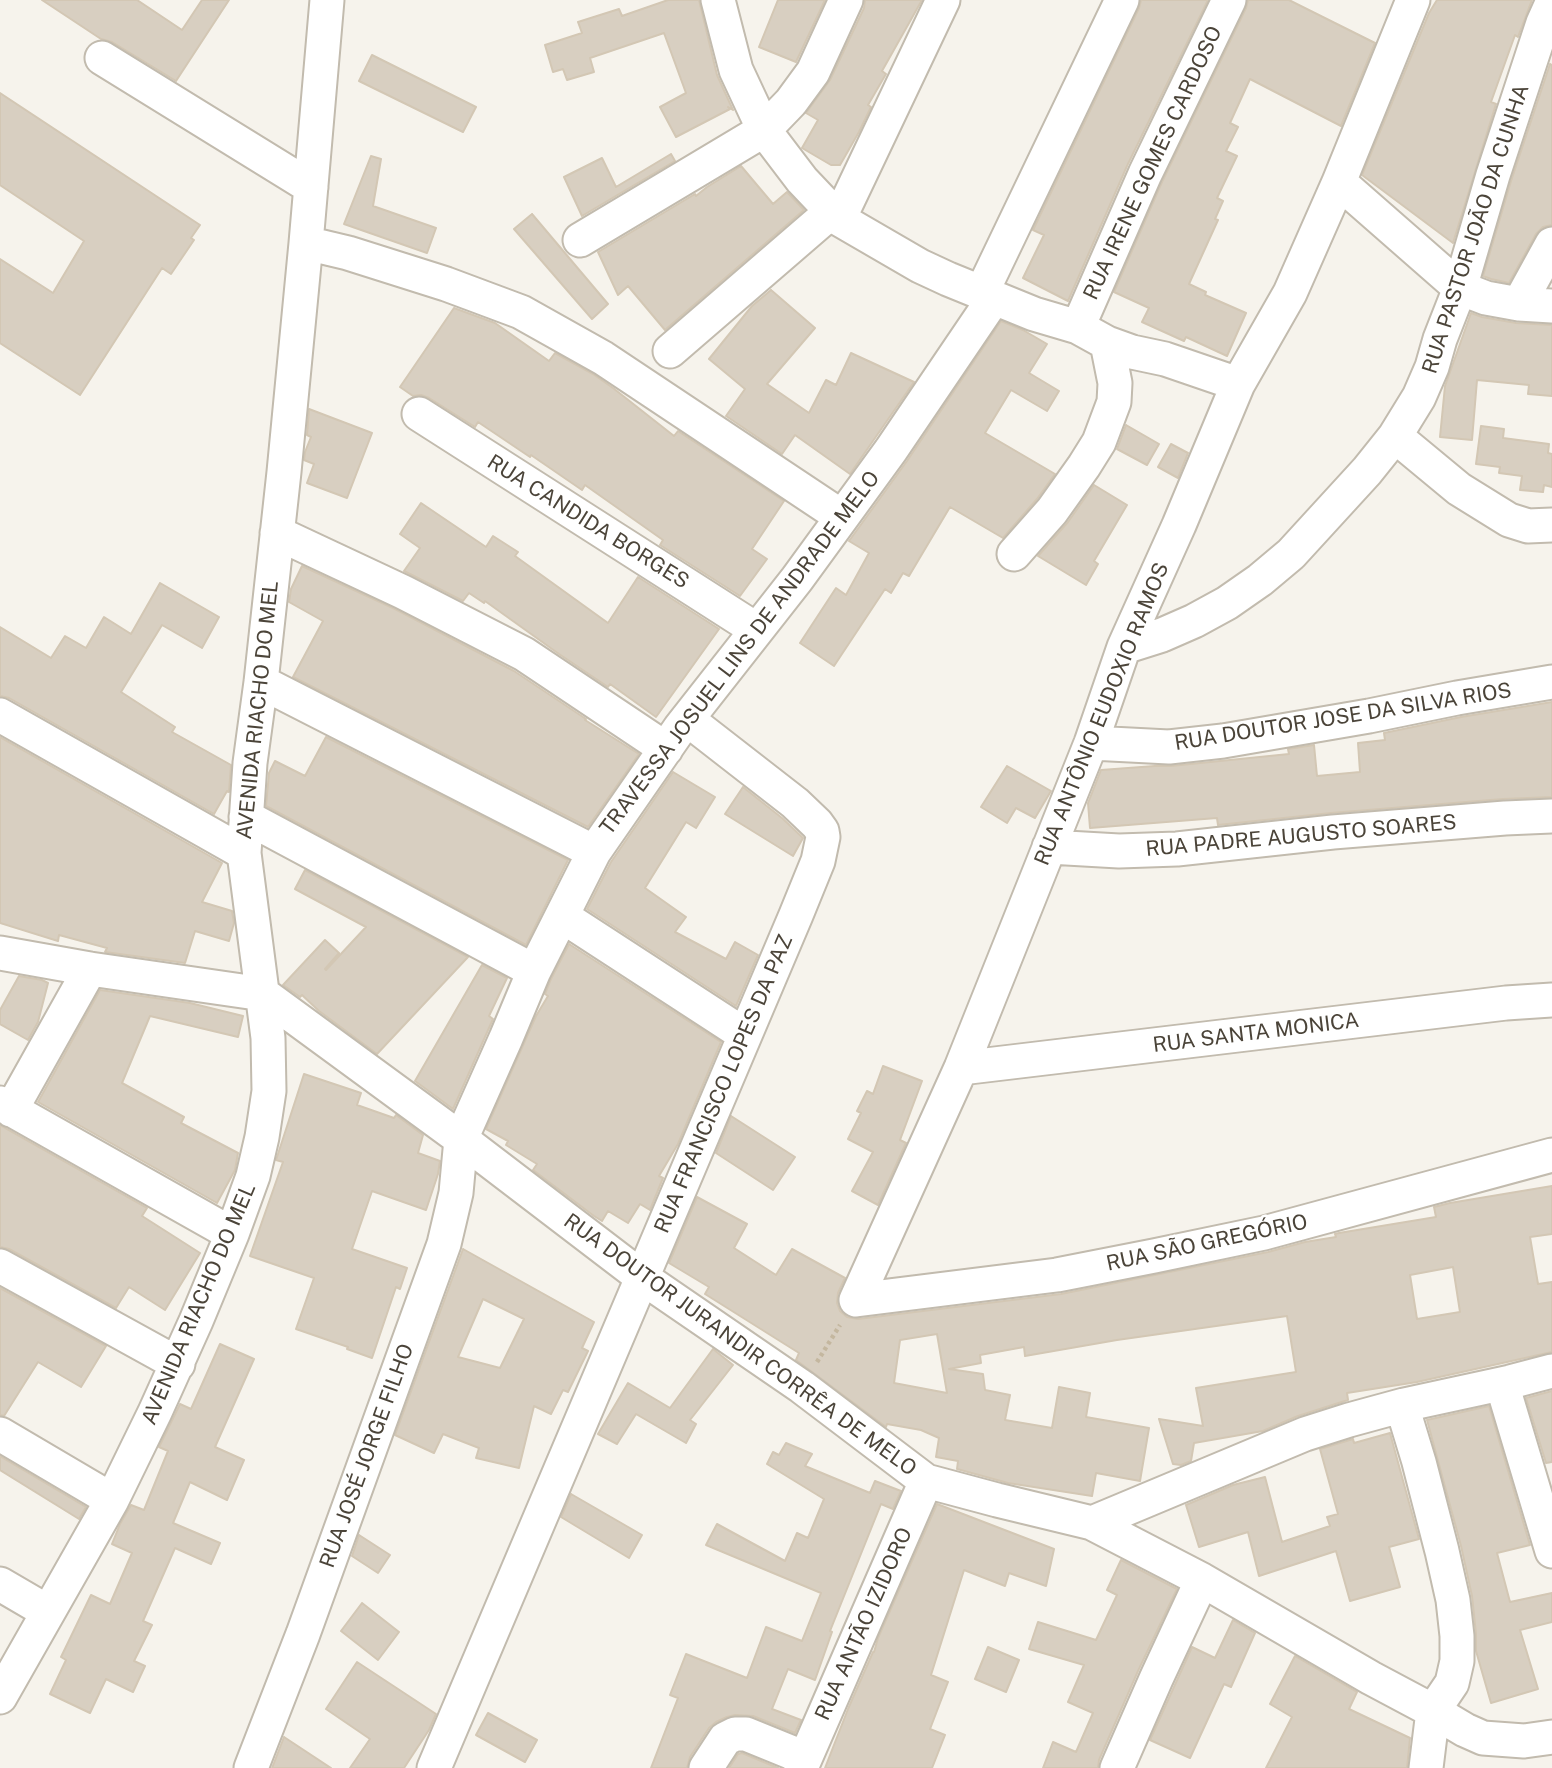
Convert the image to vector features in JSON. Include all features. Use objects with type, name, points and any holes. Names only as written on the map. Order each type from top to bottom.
[{"type":"street","name":"AVENIDA RIACHO DO MEL","points":[[0,1697],[112,1500],[178,1364],[232,1234],[253,1176],[262,1136],[269,1091],[268,1038],[244,853],[246,817],[306,243],[327,0]]},
{"type":"street","points":[[718,0],[736,70],[764,131],[802,180],[835,216],[920,266],[988,295],[1034,314],[1078,327],[1107,343],[1132,352],[1166,359],[1238,384]]},
{"type":"street","points":[[580,240],[764,131],[791,102],[813,72],[845,0]]},
{"type":"street","points":[[670,351],[835,216],[943,0]]},
{"type":"street","name":"TRAVESSA JOSUEL LINS DE ANDRADE MELO","points":[[461,1139],[534,971],[594,852],[687,719],[797,579],[891,450],[988,295],[1122,0]]},
{"type":"street","name":"RUA IRENE GOMES CARDOSO","points":[[1078,327],[1145,174],[1229,0]]},
{"type":"street","name":"RUA ANTÔNIO EUDOXIO RAMOS","points":[[856,1300],[961,1068],[1091,743],[1124,647],[1238,384],[1290,293],[1339,182],[1413,0]]},
{"type":"street","name":"RUA PASTOR JOÃO DA CUNHA","points":[[1124,647],[1163,635],[1194,621],[1227,603],[1260,580],[1292,554],[1395,436],[1419,397],[1432,367],[1460,288],[1543,23],[1552,3]]},
{"type":"street","points":[[102,58],[311,187]]},
{"type":"street","points":[[1339,182],[1460,288],[1486,298],[1552,306]]},
{"type":"street","points":[[306,243],[348,253],[446,284],[521,312],[603,358],[842,517]]},
{"type":"street","points":[[1519,304],[1552,243]]},
{"type":"street","points":[[1013,554],[1052,511],[1099,442],[1114,402],[1115,383],[1107,343]]},
{"type":"street","name":"RUA CANDIDA BORGES","points":[[419,414],[757,630]]},
{"type":"street","points":[[1395,436],[1459,489],[1509,520],[1528,526],[1552,525]]},
{"type":"street","points":[[277,533],[403,592],[524,654],[666,749]]},
{"type":"street","points":[[261,682],[594,852]]},
{"type":"street","name":"RUA DOUTOR JOSE DA SILVA RIOS","points":[[1091,743],[1169,747],[1223,741],[1552,682]]},
{"type":"street","points":[[0,715],[244,853]]},
{"type":"street","name":"RUA FRANCISCO LOPES DA PAZ","points":[[434,1768],[818,861],[822,831],[817,824],[795,803],[687,719]]},
{"type":"street","name":"RUA PADRE AUGUSTO SOARES","points":[[1049,847],[1119,851],[1177,849],[1333,832],[1552,816]]},
{"type":"street","points":[[246,817],[534,971]]},
{"type":"street","points":[[562,916],[745,1035]]},
{"type":"street","points":[[0,953],[90,970],[263,994]]},
{"type":"street","points":[[90,970],[5,1107],[232,1234]]},
{"type":"street","name":"RUA DOUTOR JURANDIR CORRÊA DE MELO","points":[[263,994],[461,1139],[643,1278],[802,1387],[926,1481],[1092,1523],[1202,1580],[1371,1678],[1483,1738],[1524,1741],[1552,1737]]},
{"type":"street","name":"RUA SANTA MONICA","points":[[961,1068],[1479,1006],[1552,1000]]},
{"type":"street","name":"RUA JOSÉ JORGE FILHO","points":[[251,1768],[443,1244],[456,1193],[461,1139]]},
{"type":"street","name":"RUA SÃO GREGÓRIO","points":[[856,1300],[1056,1275],[1154,1256],[1264,1233],[1552,1156]]},
{"type":"street","points":[[0,1266],[178,1364]]},
{"type":"street","points":[[1092,1523],[1305,1433],[1402,1406],[1552,1371]]},
{"type":"street","points":[[1502,1384],[1552,1551]]},
{"type":"street","points":[[1402,1406],[1454,1600],[1457,1661],[1452,1683],[1433,1711],[1426,1768]]},
{"type":"street","points":[[0,1434],[112,1500]]},
{"type":"street","name":"RUA ANTÃO IZIDORO","points":[[803,1763],[926,1481]]},
{"type":"street","points":[[1116,1768],[1202,1580]]},
{"type":"street","points":[[0,1584],[48,1612]]},
{"type":"street","points":[[706,1768],[724,1740],[735,1734],[746,1734],[803,1763]]},
{"type":"path","points":[[802,1387],[856,1300]]},
{"type":"building","points":[[42,0],[137,0],[182,30],[202,0],[229,0],[176,81],[112,42],[101,39]]},
{"type":"building","points":[[668,0],[699,0],[717,75],[733,110],[728,107],[730,109],[676,137],[660,107],[686,93],[664,33],[590,58],[594,72],[567,80],[563,69],[553,72],[545,45],[582,33],[578,22],[619,9],[622,16]]},
{"type":"building","points":[[778,0],[825,0],[796,62],[759,47]]},
{"type":"building","points":[[865,0],[922,0],[882,71],[886,74],[868,105],[871,107],[859,132],[840,165],[831,165],[802,148],[818,120],[806,113],[830,80],[864,8]]},
{"type":"building","points":[[1141,0],[1208,0],[1127,166],[1068,301],[1023,278],[1044,235],[1033,230]]},
{"type":"building","points":[[1248,0],[1289,0],[1375,43],[1341,126],[1250,79],[1230,123],[1238,127],[1226,151],[1237,156],[1217,198],[1223,201],[1215,219],[1218,220],[1189,284],[1206,292],[1205,295],[1246,313],[1227,356],[1186,337],[1184,341],[1142,322],[1149,308],[1114,292],[1162,182]]},
{"type":"building","points":[[1437,0],[1532,0],[1518,37],[1515,35],[1491,102],[1496,104],[1453,243],[1362,175],[1429,13]]},
{"type":"building","points":[[372,55],[476,107],[463,132],[359,81]]},
{"type":"building","points":[[1550,64],[1552,225],[1543,227],[1536,234],[1509,283],[1491,279],[1483,276]]},
{"type":"building","points":[[0,93],[200,225],[191,238],[194,240],[171,274],[162,268],[80,395],[0,343],[0,259],[53,293],[84,241],[0,185]]},
{"type":"building","points":[[671,154],[675,161],[582,216],[564,177],[602,158],[616,187]]},
{"type":"building","points":[[371,156],[381,159],[373,206],[436,228],[427,253],[344,224]]},
{"type":"building","points":[[741,166],[773,204],[787,192],[804,210],[665,330],[628,286],[618,295],[598,252],[695,194],[696,196]]},
{"type":"building","points":[[532,214],[608,304],[592,319],[514,229]]},
{"type":"building","points":[[771,290],[815,328],[767,384],[809,413],[826,380],[836,385],[851,353],[914,382],[850,474],[795,435],[782,454],[726,416],[745,389],[709,359],[752,306]]},
{"type":"building","points":[[454,308],[495,323],[549,361],[555,353],[593,374],[674,436],[678,431],[784,501],[752,549],[767,559],[740,596],[660,545],[663,540],[585,485],[582,490],[478,422],[475,427],[429,398],[413,396],[400,387]]},
{"type":"building","points":[[1471,313],[1516,323],[1552,325],[1552,396],[1528,394],[1529,385],[1477,380],[1472,440],[1440,437],[1445,386]]},
{"type":"building","points":[[1001,321],[1047,344],[1029,373],[1059,391],[1047,411],[1011,390],[985,433],[1055,474],[1003,538],[950,507],[909,576],[903,573],[891,593],[885,589],[834,666],[800,643],[836,588],[846,595],[869,553],[849,541],[907,461]]},
{"type":"building","points":[[309,409],[372,433],[347,498],[307,483],[314,464],[304,460],[311,437],[307,435]]},
{"type":"building","points":[[1126,425],[1159,444],[1147,465],[1117,449]]},
{"type":"building","points":[[1481,426],[1504,429],[1503,438],[1549,444],[1548,453],[1552,454],[1552,487],[1544,485],[1543,492],[1520,490],[1522,476],[1499,473],[1500,467],[1476,464]]},
{"type":"building","points":[[1171,444],[1188,453],[1178,478],[1158,467]]},
{"type":"building","points":[[1094,485],[1127,505],[1094,561],[1098,564],[1086,585],[1038,556],[1068,522]]},
{"type":"building","points":[[421,503],[486,547],[493,536],[518,552],[515,556],[608,623],[638,577],[719,629],[656,717],[610,684],[608,687],[559,654],[485,601],[484,603],[469,593],[463,601],[404,571],[420,548],[400,534]]},
{"type":"building","points":[[302,566],[395,609],[514,671],[639,754],[588,827],[293,677],[323,621],[289,602],[291,589]]},
{"type":"building","points":[[160,583],[219,617],[202,648],[162,625],[121,692],[175,727],[172,732],[231,765],[229,792],[227,791],[214,814],[9,698],[0,696],[0,627],[51,658],[65,636],[86,648],[104,617],[131,634]]},
{"type":"building","points":[[1552,702],[1552,797],[1331,813],[1218,825],[1217,818],[1090,828],[1088,803],[1101,770],[1289,754],[1288,749],[1314,745],[1317,776],[1360,772],[1358,743],[1385,740],[1384,733]]},
{"type":"building","points":[[0,737],[222,863],[202,902],[232,911],[234,923],[229,941],[195,931],[185,963],[105,952],[107,948],[59,935],[58,941],[0,923]]},
{"type":"building","points":[[326,737],[568,860],[526,945],[266,806],[269,773],[275,761],[305,776]]},
{"type":"building","points":[[1007,766],[1051,791],[1035,818],[1016,808],[1007,823],[981,807]]},
{"type":"building","points":[[673,772],[715,797],[696,828],[686,822],[645,888],[686,917],[675,932],[726,959],[735,942],[758,955],[736,1006],[587,909],[611,862]]},
{"type":"building","points":[[743,787],[803,838],[793,856],[725,814]]},
{"type":"building","points":[[305,870],[468,957],[377,1054],[302,995],[300,997],[283,985],[325,940],[339,953],[326,970],[366,927],[295,889]]},
{"type":"building","points":[[569,944],[721,1042],[678,1144],[659,1176],[663,1178],[650,1210],[640,1204],[628,1223],[608,1211],[602,1221],[594,1216],[533,1170],[537,1164],[506,1145],[508,1141],[486,1129],[536,1016],[548,996],[545,994],[551,979]]},
{"type":"building","points":[[482,965],[507,978],[489,1016],[493,1019],[453,1109],[415,1081]]},
{"type":"building","points":[[19,976],[48,983],[38,1022],[28,1040],[0,1024],[0,1010]]},
{"type":"building","points":[[100,990],[190,1003],[243,1016],[238,1037],[150,1016],[122,1083],[184,1117],[181,1123],[238,1153],[235,1170],[217,1203],[38,1102]]},
{"type":"building","points":[[883,1066],[922,1081],[900,1140],[906,1143],[878,1205],[852,1191],[873,1152],[848,1139],[861,1113],[857,1111],[867,1091],[873,1094]]},
{"type":"building","points":[[304,1074],[361,1093],[357,1105],[394,1118],[396,1115],[423,1135],[418,1153],[440,1161],[426,1210],[372,1191],[352,1249],[407,1268],[400,1289],[396,1287],[372,1358],[296,1329],[314,1278],[250,1256],[283,1162],[276,1160]]},
{"type":"building","points":[[731,1116],[795,1157],[773,1190],[716,1153]]},
{"type":"building","points":[[0,1125],[147,1208],[142,1216],[200,1253],[165,1310],[129,1287],[116,1308],[9,1249],[0,1247]]},
{"type":"building","points":[[1552,1186],[1552,1234],[1530,1237],[1538,1284],[1552,1282],[1552,1352],[1417,1382],[1347,1393],[1348,1400],[1263,1431],[1194,1443],[1191,1461],[1181,1465],[1173,1464],[1159,1419],[1203,1426],[1196,1388],[1296,1372],[1287,1316],[1025,1356],[1024,1347],[980,1355],[981,1363],[949,1369],[983,1374],[985,1390],[1010,1395],[1005,1420],[1052,1428],[1059,1387],[1090,1393],[1086,1417],[1149,1428],[1140,1481],[1096,1473],[1092,1496],[1008,1483],[957,1469],[958,1461],[936,1457],[939,1438],[921,1430],[887,1424],[886,1427],[796,1360],[799,1353],[705,1294],[709,1287],[669,1263],[697,1197],[747,1224],[734,1248],[776,1275],[792,1249],[845,1278],[837,1303],[840,1311],[847,1317],[858,1319],[1061,1294],[1268,1252],[1336,1237],[1335,1234],[1339,1233],[1436,1217],[1434,1207]],"holes":[[[1453,1267],[1460,1312],[1417,1319],[1410,1275]],[[937,1334],[947,1393],[894,1383],[900,1340]]]},
{"type":"building","points":[[463,1249],[594,1322],[582,1348],[588,1351],[568,1392],[563,1390],[551,1414],[534,1406],[519,1468],[476,1458],[479,1448],[443,1434],[434,1453],[395,1435]],"holes":[[[483,1299],[524,1319],[500,1368],[458,1357]]]},
{"type":"building","points":[[0,1288],[106,1346],[81,1387],[38,1362],[4,1416],[0,1415]]},
{"type":"building","points":[[220,1344],[254,1359],[215,1447],[244,1460],[227,1500],[190,1482],[173,1523],[220,1543],[211,1564],[175,1548],[143,1621],[152,1625],[134,1661],[145,1666],[133,1692],[106,1679],[90,1713],[50,1694],[66,1660],[61,1657],[91,1595],[110,1604],[132,1553],[112,1544],[120,1524],[131,1505],[144,1510],[168,1451],[159,1447],[180,1404],[191,1409]]},
{"type":"building","points":[[713,1349],[733,1365],[690,1420],[696,1424],[686,1443],[636,1414],[617,1444],[598,1434],[628,1383],[670,1408]]},
{"type":"building","points":[[1552,1391],[1552,1462],[1546,1463],[1526,1398]]},
{"type":"building","points":[[1489,1406],[1530,1545],[1497,1553],[1510,1602],[1552,1593],[1552,1622],[1520,1630],[1538,1689],[1491,1703],[1476,1651],[1472,1596],[1461,1546],[1427,1420]]},
{"type":"building","points":[[1390,1433],[1419,1539],[1389,1547],[1400,1587],[1350,1601],[1336,1551],[1259,1576],[1248,1532],[1199,1547],[1186,1505],[1233,1485],[1265,1477],[1282,1542],[1330,1526],[1327,1517],[1338,1514],[1320,1449],[1353,1439],[1354,1443]]},
{"type":"building","points":[[786,1443],[812,1454],[805,1466],[870,1493],[875,1481],[901,1491],[893,1509],[881,1504],[830,1631],[832,1632],[815,1680],[788,1669],[772,1709],[801,1720],[795,1733],[753,1716],[735,1715],[716,1722],[709,1728],[690,1757],[687,1768],[651,1768],[678,1698],[670,1695],[686,1654],[747,1678],[766,1627],[802,1641],[821,1593],[706,1545],[717,1524],[785,1561],[797,1533],[808,1538],[824,1499],[767,1464],[773,1452],[779,1455]]},
{"type":"building","points":[[0,1456],[86,1507],[79,1519],[0,1470]]},
{"type":"building","points":[[571,1494],[642,1535],[629,1558],[561,1517]]},
{"type":"building","points":[[937,1504],[1054,1549],[1046,1586],[1009,1573],[1005,1586],[964,1570],[931,1675],[948,1682],[930,1729],[945,1735],[932,1768],[825,1768],[878,1638]]},
{"type":"building","points":[[359,1535],[390,1555],[378,1573],[352,1556]]},
{"type":"building","points":[[1121,1560],[1177,1589],[1138,1671],[1099,1760],[1098,1768],[1043,1768],[1053,1742],[1076,1752],[1093,1713],[1068,1702],[1084,1665],[1029,1649],[1038,1622],[1096,1640],[1117,1595],[1107,1590]]},
{"type":"building","points":[[362,1603],[399,1632],[378,1660],[341,1631]]},
{"type":"building","points":[[1233,1620],[1255,1633],[1231,1687],[1224,1684],[1190,1758],[1150,1740],[1192,1647],[1215,1658]]},
{"type":"building","points":[[988,1647],[1019,1660],[1006,1692],[975,1679]]},
{"type":"building","points":[[1295,1656],[1357,1692],[1349,1709],[1410,1738],[1407,1768],[1266,1768],[1292,1717],[1270,1704]]},
{"type":"building","points":[[357,1662],[436,1714],[429,1730],[404,1768],[350,1768],[370,1739],[326,1709]]},
{"type":"building","points":[[488,1713],[537,1740],[525,1762],[476,1735]]},
{"type":"building","points":[[284,1737],[331,1768],[272,1768]]},
{"type":"building","points":[[742,1753],[778,1768],[729,1768],[738,1754]]}]
